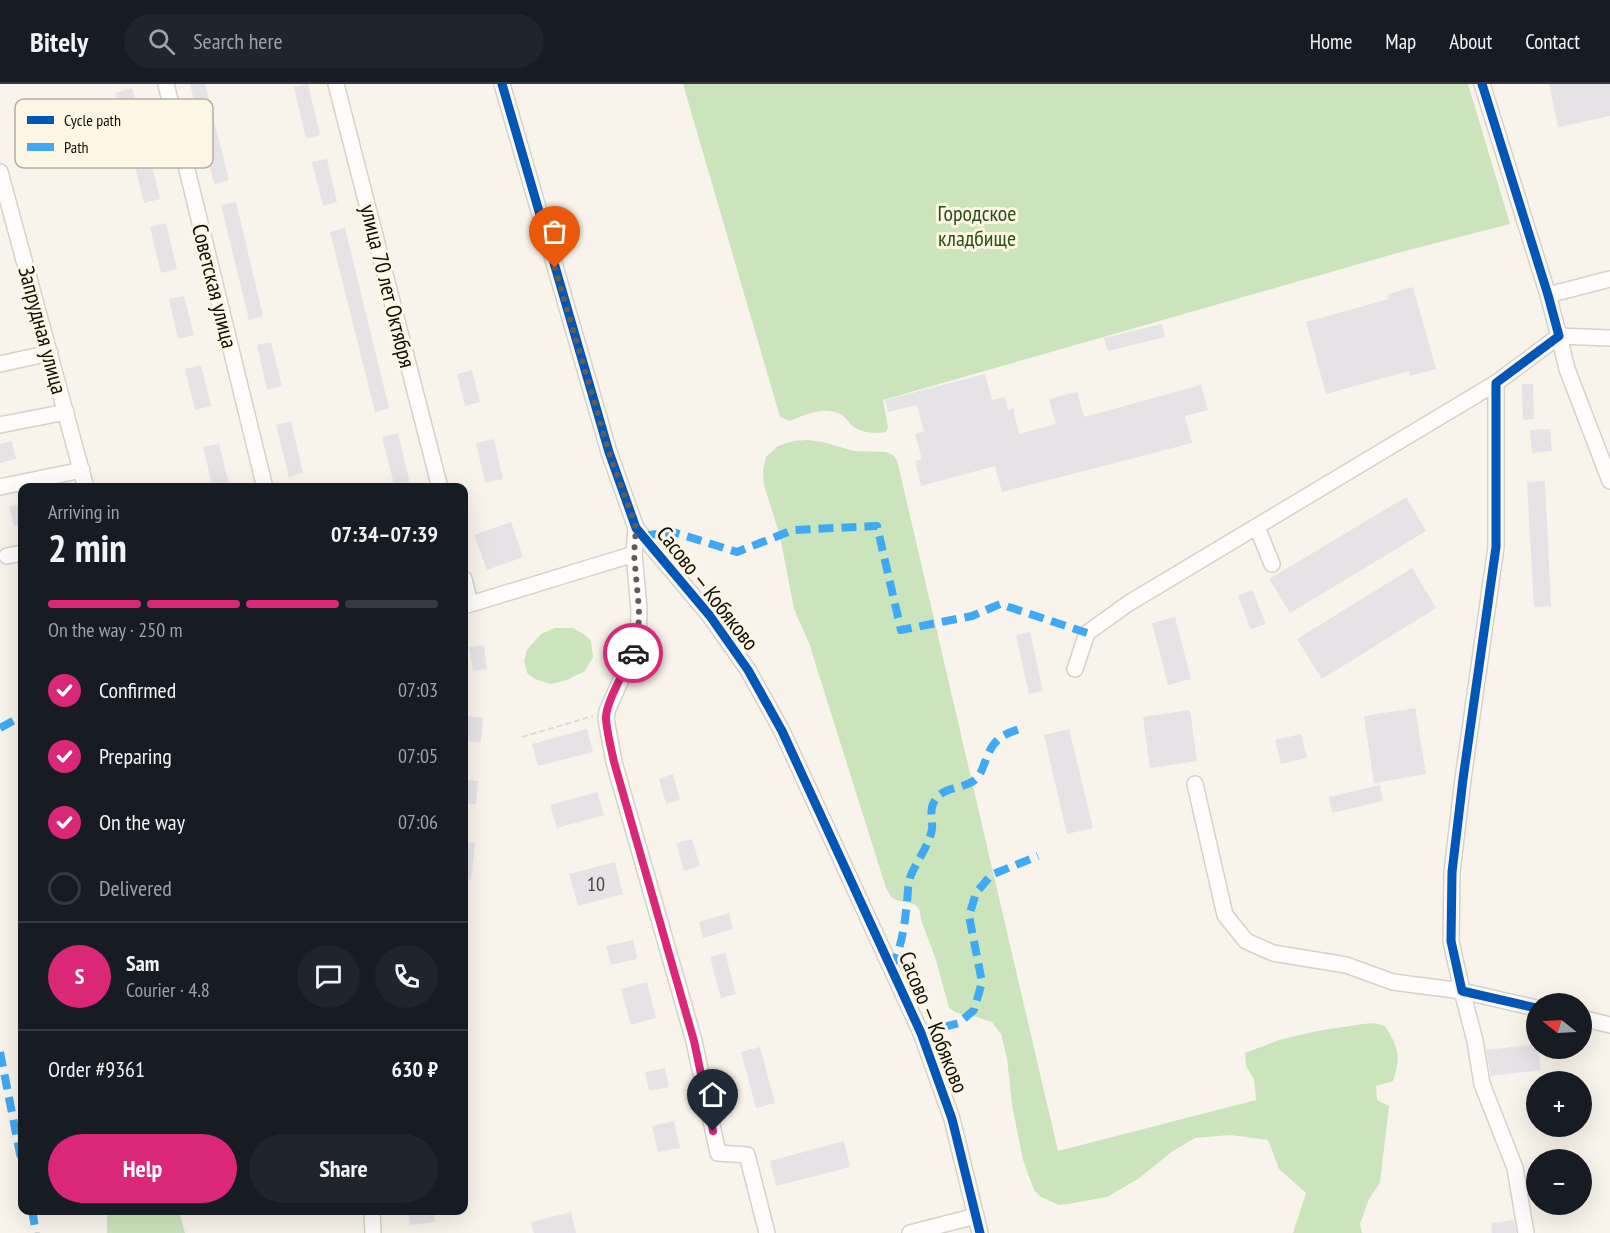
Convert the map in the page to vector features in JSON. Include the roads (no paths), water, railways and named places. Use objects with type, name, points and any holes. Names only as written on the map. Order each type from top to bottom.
[{"type":"street","name":"Советская улица","points":[[166,84],[170,99]]},
{"type":"street","name":"улица 70 лет Октября","points":[[336,84],[439,483]]},
{"type":"street","name":"Сасово — Кобяково","points":[[502,84],[609,452],[636,528],[710,616],[748,670],[782,731],[921,1033],[952,1119],[980,1233]]},
{"type":"street","points":[[1482,84],[1548,295],[1567,369],[1610,481]]},
{"type":"street","name":"Советская улица","points":[[187,168],[264,483]]},
{"type":"street","name":"Запрудная улица","points":[[0,172],[85,483]]},
{"type":"street","points":[[1548,295],[1610,279]]},
{"type":"street","points":[[1075,669],[1087,633],[1129,603],[1496,382],[1559,336],[1610,338]]},
{"type":"street","points":[[0,364],[50,353]]},
{"type":"street","points":[[1496,382],[1497,547],[1463,779],[1452,872],[1451,941],[1475,1041],[1482,1084],[1515,1168],[1526,1233]]},
{"type":"street","points":[[0,425],[66,412]]},
{"type":"street","points":[[19,483],[82,470]]},
{"type":"street","points":[[0,487],[18,483]]},
{"type":"street","points":[[1257,527],[1272,564]]},
{"type":"street","points":[[636,528],[634,554],[639,609],[638,642],[607,711],[606,719],[614,762],[694,1041],[718,1153],[747,1155],[766,1233]]},
{"type":"street","points":[[7,556],[18,554]]},
{"type":"street","points":[[468,605],[634,554]]},
{"type":"street","points":[[1195,784],[1225,915],[1246,941],[1273,953],[1346,965],[1393,982],[1462,991],[1526,1006]]},
{"type":"street","points":[[1592,1021],[1610,1025]]},
{"type":"street","points":[[372,1215],[373,1233]]},
{"type":"street","points":[[910,1233],[976,1216]]},
{"type":"park label","name":"Городское кладбище","points":[[977,226]]}]
